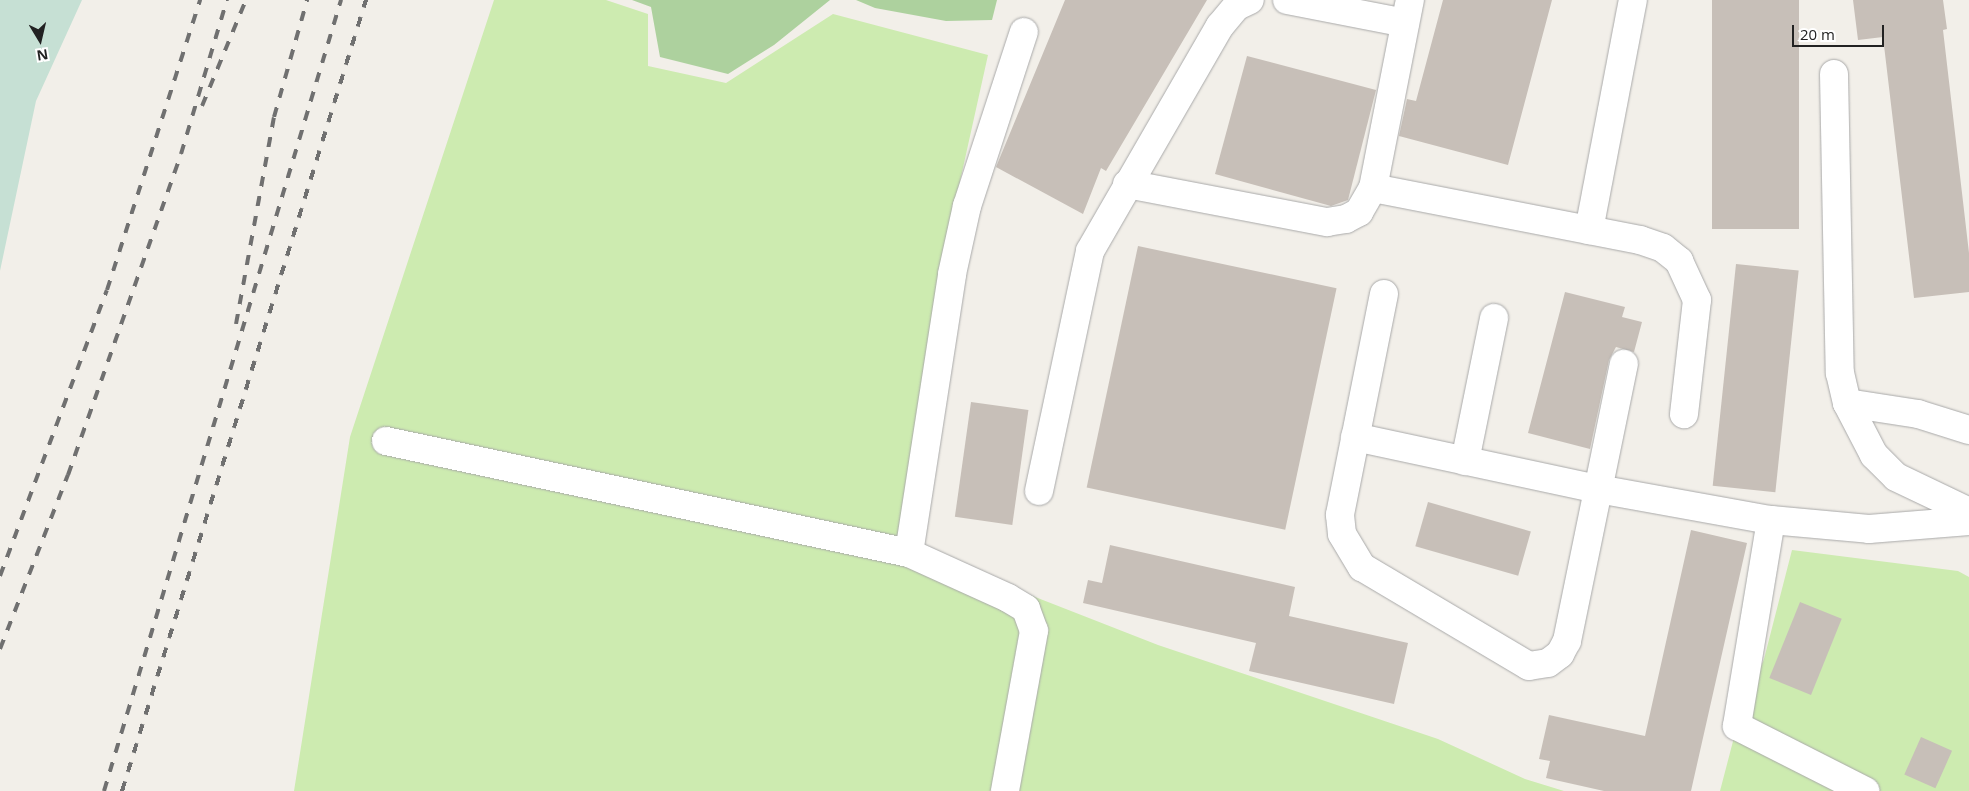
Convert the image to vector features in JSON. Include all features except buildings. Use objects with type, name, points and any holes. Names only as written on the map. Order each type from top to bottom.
[{"type":"lane","points":[[1039,492],[1084,273],[1095,240],[1220,26],[1237,6],[1250,0]]},
{"type":"lane","points":[[1127,184],[1327,222],[1346,219],[1359,212],[1373,188],[1407,11],[1287,0]]},
{"type":"lane","points":[[1589,230],[1633,0]]},
{"type":"lane","points":[[909,554],[952,274],[967,206],[1024,32]]},
{"type":"lane","points":[[1834,74],[1840,373],[1847,403],[1869,446],[1896,477],[1969,512]]},
{"type":"lane","points":[[1373,188],[1589,230],[1663,248],[1679,261],[1691,279],[1698,300],[1684,414]]},
{"type":"lane","points":[[1384,294],[1340,515],[1349,550],[1362,567],[1529,666],[1548,663],[1560,654],[1567,641],[1624,364]]},
{"type":"lane","points":[[1465,461],[1494,318]]},
{"type":"lane","points":[[1847,403],[1918,414],[1969,430]]},
{"type":"lane","points":[[1355,437],[1598,490],[1772,520],[1869,529],[1969,521]]},
{"type":"lane","points":[[386,442],[909,554],[1026,609],[1034,631],[1005,791]]},
{"type":"lane","points":[[1772,520],[1737,726],[1865,791]]},
{"type":"green space","points":[[0,0],[82,0],[36,101],[0,271]]},
{"type":"green space","points":[[494,0],[606,0],[648,14],[648,66],[726,83],[833,14],[988,55],[941,267],[918,551],[1158,645],[1438,739],[1525,779],[1564,791],[294,791],[350,437]]},
{"type":"green space","points":[[632,0],[830,0],[774,45],[728,74],[660,57],[651,7]]},
{"type":"green space","points":[[856,0],[997,0],[992,20],[946,21],[875,8]]},
{"type":"green space","points":[[1792,550],[1958,571],[1969,577],[1969,791],[1720,791],[1737,726],[1764,659]]},
{"type":"railway","points":[[0,576],[107,290],[200,0]]},
{"type":"railway","points":[[0,649],[68,475],[181,154],[227,0]]},
{"type":"railway","points":[[202,106],[246,0]]},
{"type":"railway","points":[[236,324],[274,117],[307,0]]},
{"type":"railway","points":[[104,791],[341,0]]},
{"type":"railway","points":[[122,791],[366,0]]}]
